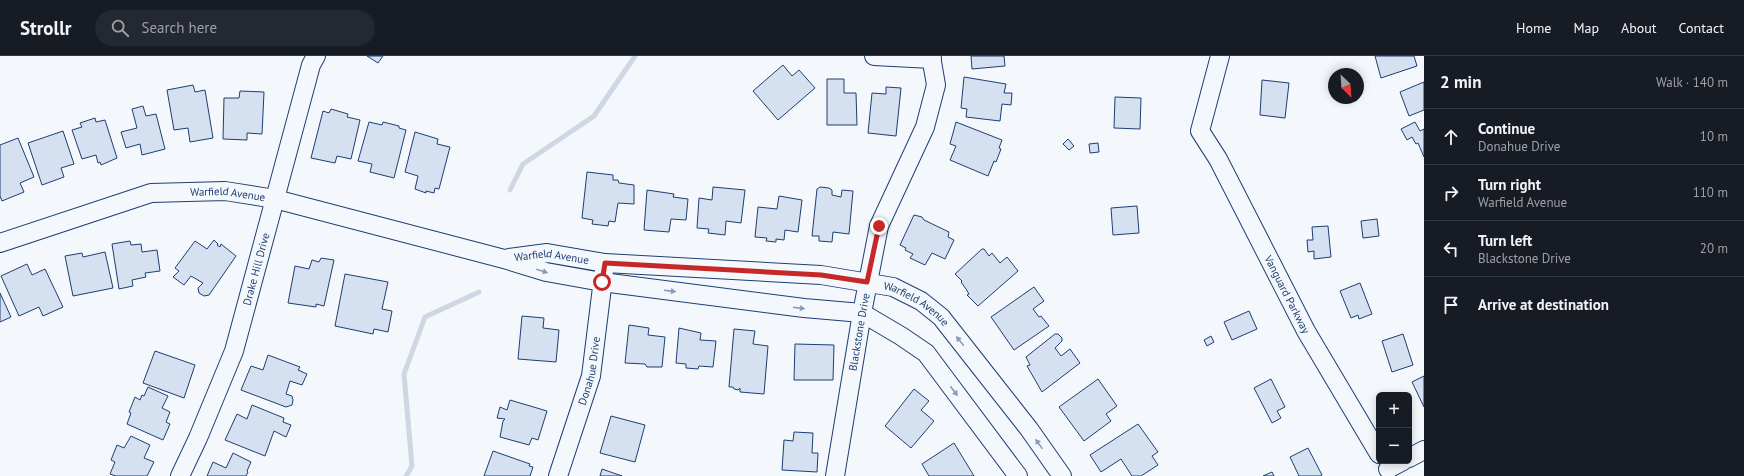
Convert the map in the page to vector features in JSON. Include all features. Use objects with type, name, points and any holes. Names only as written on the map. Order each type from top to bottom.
[{"type":"street","name":"Drake Hill Drive","points":[[180,476],[198,438],[234,351],[311,66],[316,56]]},
{"type":"street","points":[[874,56],[932,57]]},
{"type":"street","name":"Vanguard Parkway","points":[[1220,56],[1200,131],[1218,159],[1306,331],[1376,443]]},
{"type":"street","name":"Blackstone Drive","points":[[835,476],[867,282],[879,226],[925,127],[936,85],[932,57]]},
{"type":"street","name":"Warfield Avenue","points":[[0,243],[151,193],[225,191],[275,199],[504,259],[546,272],[602,282],[804,308],[862,313],[926,353],[1018,476]]},
{"type":"street","name":"Warfield Avenue","points":[[504,259],[547,253],[605,263],[821,275],[893,287],[921,301],[941,317],[1029,429],[1062,476]]},
{"type":"street","name":"Donahue Drive","points":[[558,476],[591,376],[605,263]]},
{"type":"street","points":[[1412,456],[1424,450]]},
{"type":"building","points":[[367,56],[383,56],[378,63]]},
{"type":"building","points":[[971,56],[1004,56],[1005,66],[972,69]]},
{"type":"building","points":[[1375,56],[1414,56],[1417,66],[1381,78]]},
{"type":"building","points":[[783,65],[792,76],[799,70],[815,88],[778,120],[753,91]]},
{"type":"building","points":[[964,77],[1006,84],[1004,93],[1012,93],[1011,105],[1002,104],[1000,121],[966,117],[967,109],[961,108]]},
{"type":"building","points":[[827,79],[844,79],[844,93],[856,93],[857,125],[827,125]]},
{"type":"building","points":[[1262,80],[1289,83],[1285,118],[1260,115]]},
{"type":"building","points":[[1424,82],[1424,110],[1409,116],[1400,92]]},
{"type":"building","points":[[193,85],[195,92],[205,90],[213,138],[190,142],[188,128],[174,130],[167,90]]},
{"type":"building","points":[[886,87],[901,88],[896,136],[868,133],[872,93],[886,94]]},
{"type":"building","points":[[240,91],[264,92],[262,134],[247,133],[247,140],[223,139],[224,98],[239,98]]},
{"type":"building","points":[[1115,97],[1141,98],[1140,129],[1114,128]]},
{"type":"building","points":[[143,106],[146,116],[156,114],[165,149],[142,155],[140,144],[126,148],[121,132],[137,128],[132,109]]},
{"type":"building","points":[[331,109],[348,114],[347,117],[360,120],[351,159],[337,156],[335,163],[311,158],[323,111],[329,113]]},
{"type":"building","points":[[95,118],[96,122],[105,120],[117,158],[101,165],[100,162],[98,163],[96,155],[82,159],[72,130],[82,127],[80,123]]},
{"type":"building","points":[[369,122],[382,125],[383,122],[399,126],[399,128],[406,130],[394,178],[370,172],[372,164],[358,161]]},
{"type":"building","points":[[956,122],[1002,140],[999,148],[1001,149],[996,162],[994,161],[988,176],[950,160],[956,146],[950,144]]},
{"type":"building","points":[[1415,122],[1420,131],[1424,129],[1424,157],[1418,143],[1416,144],[1412,137],[1407,140],[1401,129]]},
{"type":"building","points":[[63,131],[74,164],[61,168],[64,177],[42,185],[28,143]]},
{"type":"building","points":[[415,132],[438,139],[437,144],[450,147],[439,189],[435,188],[434,193],[426,191],[426,193],[415,189],[418,176],[405,172]]},
{"type":"building","points":[[18,138],[34,177],[20,183],[24,192],[2,201],[0,196],[0,145]]},
{"type":"building","points":[[1068,139],[1074,146],[1069,150],[1063,144]]},
{"type":"building","points":[[1098,143],[1099,152],[1090,153],[1089,144]]},
{"type":"building","points":[[587,172],[613,175],[613,180],[618,180],[619,183],[634,185],[634,204],[618,203],[615,222],[609,221],[608,226],[592,224],[593,220],[582,218]]},
{"type":"building","points":[[713,187],[745,190],[741,223],[726,221],[725,235],[708,233],[709,229],[697,228],[699,198],[712,200]]},
{"type":"building","points":[[820,187],[829,188],[832,190],[832,195],[841,197],[842,190],[853,191],[849,234],[833,232],[832,242],[819,241],[819,236],[812,236],[817,189]]},
{"type":"building","points":[[647,190],[674,194],[673,197],[688,199],[686,220],[671,219],[669,232],[644,230]]},
{"type":"building","points":[[779,196],[802,200],[798,232],[785,230],[784,240],[776,239],[776,242],[766,241],[767,238],[755,237],[758,207],[777,209]]},
{"type":"building","points":[[1137,206],[1139,233],[1113,235],[1111,208]]},
{"type":"building","points":[[914,215],[922,217],[924,220],[949,232],[948,237],[954,240],[945,259],[932,253],[925,265],[910,258],[913,254],[905,250],[906,248],[900,245]]},
{"type":"building","points":[[1377,219],[1379,236],[1363,238],[1361,221]]},
{"type":"building","points":[[1328,226],[1331,257],[1314,259],[1314,251],[1308,252],[1307,240],[1313,240],[1312,227]]},
{"type":"building","points":[[214,240],[218,244],[217,245],[220,247],[221,244],[236,256],[209,295],[204,296],[199,293],[198,288],[203,283],[191,276],[184,285],[173,277],[179,271],[175,268],[195,241],[207,249]]},
{"type":"building","points":[[130,241],[131,245],[141,244],[142,252],[157,250],[160,271],[145,273],[146,277],[132,280],[133,286],[119,289],[112,244]]},
{"type":"building","points":[[982,249],[984,249],[989,256],[992,253],[1000,263],[1007,257],[1018,271],[978,306],[967,295],[969,294],[961,282],[962,281],[955,274]]},
{"type":"building","points":[[105,252],[113,288],[73,296],[65,256],[82,253],[83,257]]},
{"type":"building","points":[[321,258],[334,260],[324,306],[316,304],[316,307],[288,303],[295,266],[309,269],[312,260],[319,262]]},
{"type":"building","points":[[27,264],[32,275],[45,269],[63,307],[43,316],[39,307],[19,316],[1,276]]},
{"type":"building","points":[[345,274],[388,282],[382,309],[392,311],[388,332],[374,329],[373,334],[335,326]]},
{"type":"building","points":[[1360,283],[1372,314],[1359,319],[1358,315],[1351,318],[1340,291]]},
{"type":"building","points":[[1034,287],[1044,301],[1033,309],[1049,326],[1014,350],[991,317]]},
{"type":"building","points":[[0,293],[11,317],[0,322]]},
{"type":"building","points":[[1249,311],[1257,329],[1232,340],[1224,322]]},
{"type":"building","points":[[522,316],[544,318],[543,328],[559,330],[556,362],[518,359]]},
{"type":"building","points":[[629,325],[649,328],[648,335],[665,337],[662,367],[647,367],[645,364],[625,363]]},
{"type":"building","points":[[679,328],[701,333],[700,340],[716,341],[713,367],[699,366],[698,369],[686,368],[686,364],[676,363]]},
{"type":"building","points":[[734,329],[755,331],[753,344],[768,346],[764,394],[740,392],[740,388],[738,390],[734,389],[733,387],[729,387]]},
{"type":"building","points":[[1055,334],[1058,334],[1062,338],[1062,341],[1055,348],[1061,356],[1070,349],[1080,363],[1042,392],[1027,366],[1030,365],[1026,357]]},
{"type":"building","points":[[1403,334],[1413,365],[1392,372],[1382,341]]},
{"type":"building","points":[[1211,336],[1214,342],[1207,346],[1204,340]]},
{"type":"building","points":[[795,344],[834,345],[833,380],[794,380]]},
{"type":"building","points":[[155,351],[195,365],[184,398],[143,383]]},
{"type":"building","points":[[268,355],[300,367],[298,370],[307,374],[302,385],[290,381],[286,394],[292,396],[292,405],[286,407],[241,390],[251,366],[263,370]]},
{"type":"building","points":[[1424,376],[1424,407],[1412,382]]},
{"type":"building","points":[[1098,379],[1117,406],[1106,414],[1111,421],[1084,441],[1059,407]]},
{"type":"building","points":[[1271,379],[1285,407],[1277,411],[1281,418],[1272,423],[1254,388]]},
{"type":"building","points":[[148,387],[168,396],[162,408],[170,412],[166,422],[170,424],[163,440],[127,424],[131,413],[129,412],[135,397],[140,400],[142,395],[144,396]]},
{"type":"building","points":[[914,389],[929,401],[921,410],[934,421],[911,448],[885,426]]},
{"type":"building","points":[[510,400],[547,411],[538,440],[532,438],[529,445],[500,437],[503,421],[505,419],[497,418],[500,407],[507,410]]},
{"type":"building","points":[[252,405],[284,418],[283,422],[291,425],[286,437],[274,431],[265,456],[225,440],[237,414],[247,419]]},
{"type":"building","points":[[611,416],[645,425],[635,462],[600,453]]},
{"type":"building","points":[[1138,424],[1158,452],[1152,456],[1158,465],[1141,476],[1132,476],[1121,459],[1101,472],[1090,455]]},
{"type":"building","points":[[794,432],[813,433],[812,453],[818,453],[817,472],[782,470],[784,440],[793,441]]},
{"type":"building","points":[[131,436],[150,445],[144,458],[154,462],[147,476],[116,476],[110,474],[115,462],[111,460],[117,445],[124,448]]},
{"type":"building","points":[[954,443],[974,476],[929,476],[922,464]]},
{"type":"building","points":[[1308,448],[1322,475],[1320,476],[1299,476],[1290,457]]},
{"type":"building","points":[[493,451],[530,464],[529,466],[533,467],[530,476],[484,476]]},
{"type":"building","points":[[233,453],[251,462],[246,476],[207,476],[213,462],[226,468]]},
{"type":"building","points":[[602,469],[622,476],[600,476]]},
{"type":"building","points":[[1272,472],[1274,476],[1263,476]]},
{"type":"waterway","points":[[510,190],[523,164],[594,116],[635,56]]},
{"type":"waterway","points":[[406,476],[412,466],[404,374],[425,317],[479,292]]},
{"type":"route","points":[[602,282],[605,263],[821,275],[867,282],[879,226]]}]
